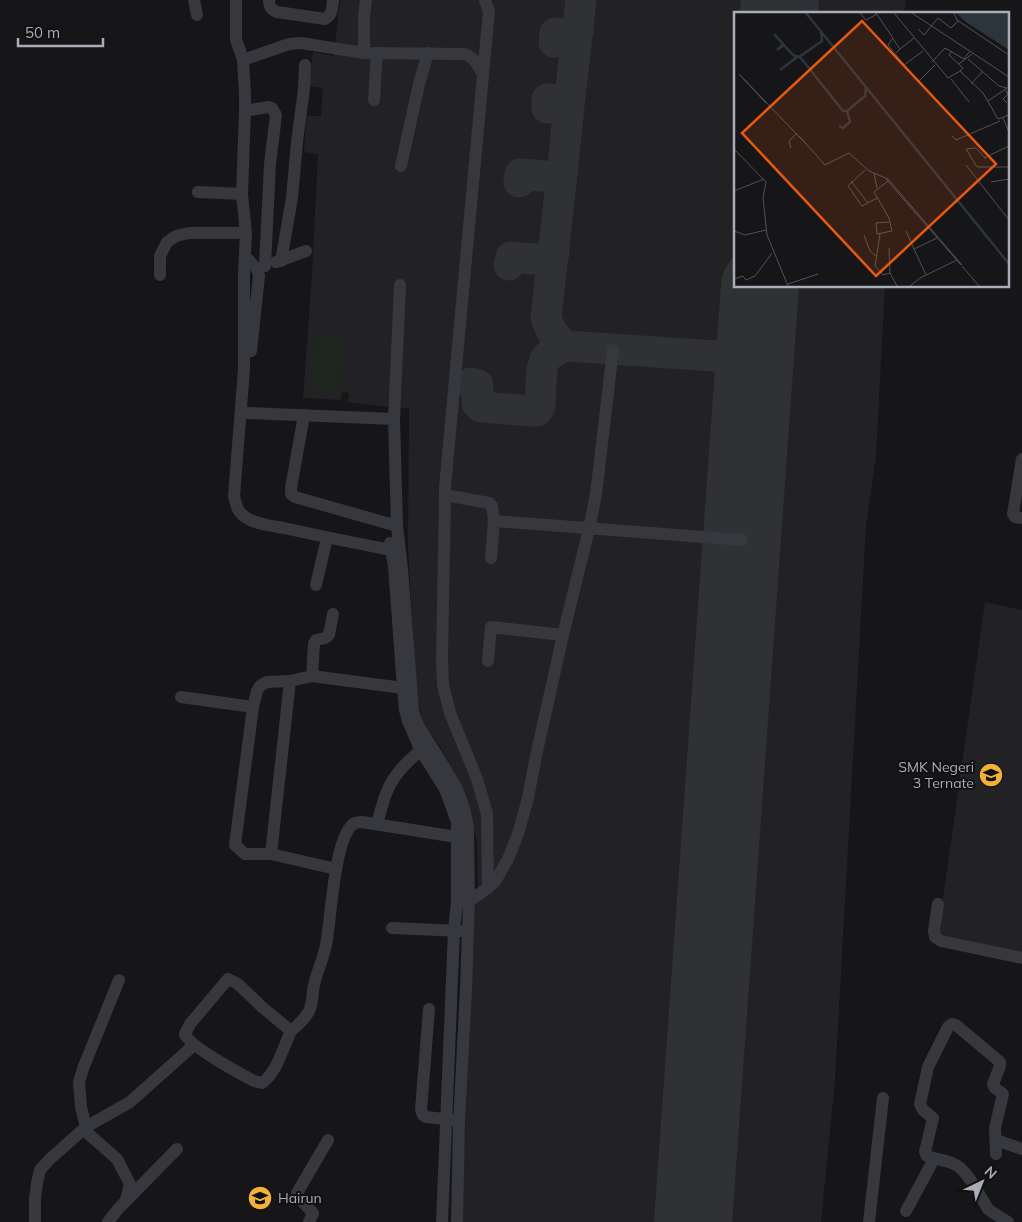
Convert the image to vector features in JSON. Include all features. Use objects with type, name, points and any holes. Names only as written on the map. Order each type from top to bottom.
[{"type":"street","points":[[194,0],[197,15]]},
{"type":"street","points":[[236,0],[236,39],[243,60],[245,111],[242,194],[246,233],[244,370],[234,496],[237,509],[246,518],[263,524],[327,538],[395,546]]},
{"type":"street","points":[[269,0],[272,10],[277,12],[325,19],[331,14],[333,0]]},
{"type":"street","points":[[366,0],[364,16],[370,53],[374,100]]},
{"type":"street","points":[[485,0],[489,12],[445,487],[442,659],[443,686],[450,712],[477,779],[486,814],[488,888]]},
{"type":"street","points":[[243,60],[288,44],[301,43],[370,53],[465,54],[472,56],[483,75]]},
{"type":"street","points":[[401,166],[419,84],[428,53]]},
{"type":"street","points":[[281,261],[292,198],[305,66]]},
{"type":"street","points":[[245,111],[268,107],[272,108],[276,115],[252,339],[248,412],[241,464],[241,500],[252,513],[395,546]]},
{"type":"street","points":[[198,192],[242,194]]},
{"type":"street","points":[[160,275],[160,256],[167,242],[176,236],[189,233],[246,233]]},
{"type":"street","points":[[261,268],[306,251]]},
{"type":"street","points":[[245,256],[261,268]]},
{"type":"street","points":[[400,285],[394,420],[397,526],[394,566],[402,688],[408,721],[425,748],[440,760],[457,790],[464,808],[468,828],[462,838],[463,902],[453,1120],[442,1222]]},
{"type":"street","points":[[463,902],[488,888],[496,880],[508,859],[518,834],[528,798],[562,635],[596,494],[613,350]]},
{"type":"street","points":[[248,412],[394,420]]},
{"type":"street","points":[[304,415],[292,478],[292,494],[295,497],[397,526]]},
{"type":"street","points":[[1022,459],[1013,514],[1015,517],[1022,518]]},
{"type":"street","points":[[445,495],[489,503],[492,506],[494,521],[491,558]]},
{"type":"street","points":[[494,521],[742,540]]},
{"type":"street","points":[[316,585],[327,538]]},
{"type":"street","points":[[395,546],[413,711],[425,748]]},
{"type":"street","points":[[312,676],[314,644],[316,640],[329,635],[333,614]]},
{"type":"street","points":[[488,661],[491,627],[562,635]]},
{"type":"street","points":[[336,869],[271,854],[245,854],[235,844],[257,691],[260,686],[267,682],[290,681],[312,676],[402,688]]},
{"type":"street","points":[[271,854],[290,681]]},
{"type":"street","points":[[181,697],[254,707]]},
{"type":"street","points":[[377,824],[386,793],[393,780],[399,771],[425,748]]},
{"type":"street","points":[[290,1031],[238,984],[228,980],[190,1024],[185,1034],[186,1038],[194,1044],[229,1067],[254,1081],[262,1083],[272,1073],[290,1031],[295,1028],[310,1010],[314,985],[326,945],[336,869],[342,846],[354,823],[377,824],[462,838]]},
{"type":"street","points":[[938,904],[934,931],[935,937],[941,940],[1022,958]]},
{"type":"street","points":[[392,928],[461,931]]},
{"type":"street","points":[[119,980],[79,1082],[85,1129],[117,1159],[130,1184],[126,1200]]},
{"type":"street","points":[[429,1009],[421,1110],[426,1117],[453,1120]]},
{"type":"street","points":[[996,1154],[995,1128],[1003,1094],[994,1088],[993,1084],[1000,1062],[956,1025],[952,1024],[948,1027],[928,1066],[920,1104],[923,1110],[932,1118],[924,1152],[927,1156],[953,1163],[963,1169],[988,1209],[1008,1222]]},
{"type":"street","points":[[35,1222],[35,1198],[40,1170],[85,1129],[130,1102],[194,1044]]},
{"type":"street","points":[[869,1222],[883,1098]]},
{"type":"street","points":[[453,1120],[456,1222]]},
{"type":"street","points":[[309,1222],[313,1213],[298,1197],[297,1193],[328,1140]]},
{"type":"street","points":[[996,1140],[1022,1149]]},
{"type":"street","points":[[108,1222],[126,1200],[177,1149]]},
{"type":"street","points":[[906,1211],[934,1159]]},
{"type":"shaded area","points":[[340,0],[906,0],[904,12],[734,12],[734,288],[885,288],[876,455],[866,526],[835,1079],[821,1222],[461,1222],[475,908],[478,895],[477,842],[462,787],[439,745],[424,724],[417,699],[408,546],[409,408],[347,402],[349,393],[342,392],[341,400],[303,398],[318,154],[304,152],[307,116],[321,116],[323,88],[309,86],[313,52],[334,56]]},
{"type":"shaded area","points":[[316,335],[344,338],[339,394],[311,391]]},
{"type":"shaded area","name":"SMK Negeri 3 Ternate","points":[[985,602],[1022,610],[1022,959],[937,940]]},
{"type":"taxiway","points":[[581,0],[546,317],[551,330],[567,346],[715,356],[741,346],[757,320]]},
{"type":"taxiway","points":[[554,42],[555,33],[571,35],[578,32]]},
{"type":"taxiway","points":[[547,108],[547,99],[564,100],[570,96]]},
{"type":"taxiway","points":[[519,182],[520,174],[555,177],[563,170]]},
{"type":"taxiway","points":[[509,265],[511,257],[546,260],[554,253]]},
{"type":"taxiway","points":[[470,383],[478,385],[477,403],[481,407],[537,411],[540,406],[544,362],[550,354],[567,346]]},
{"type":"taxiway","points":[[715,356],[734,365],[743,375],[752,393]]},
{"type":"runway","points":[[779,12],[780,0]]},
{"type":"runway","points":[[693,1222],[760,288]]},
{"type":"place","name":"SMK Negeri 3 Ternate","points":[[991,775]]},
{"type":"place","name":"Hairun","points":[[260,1198]]}]
